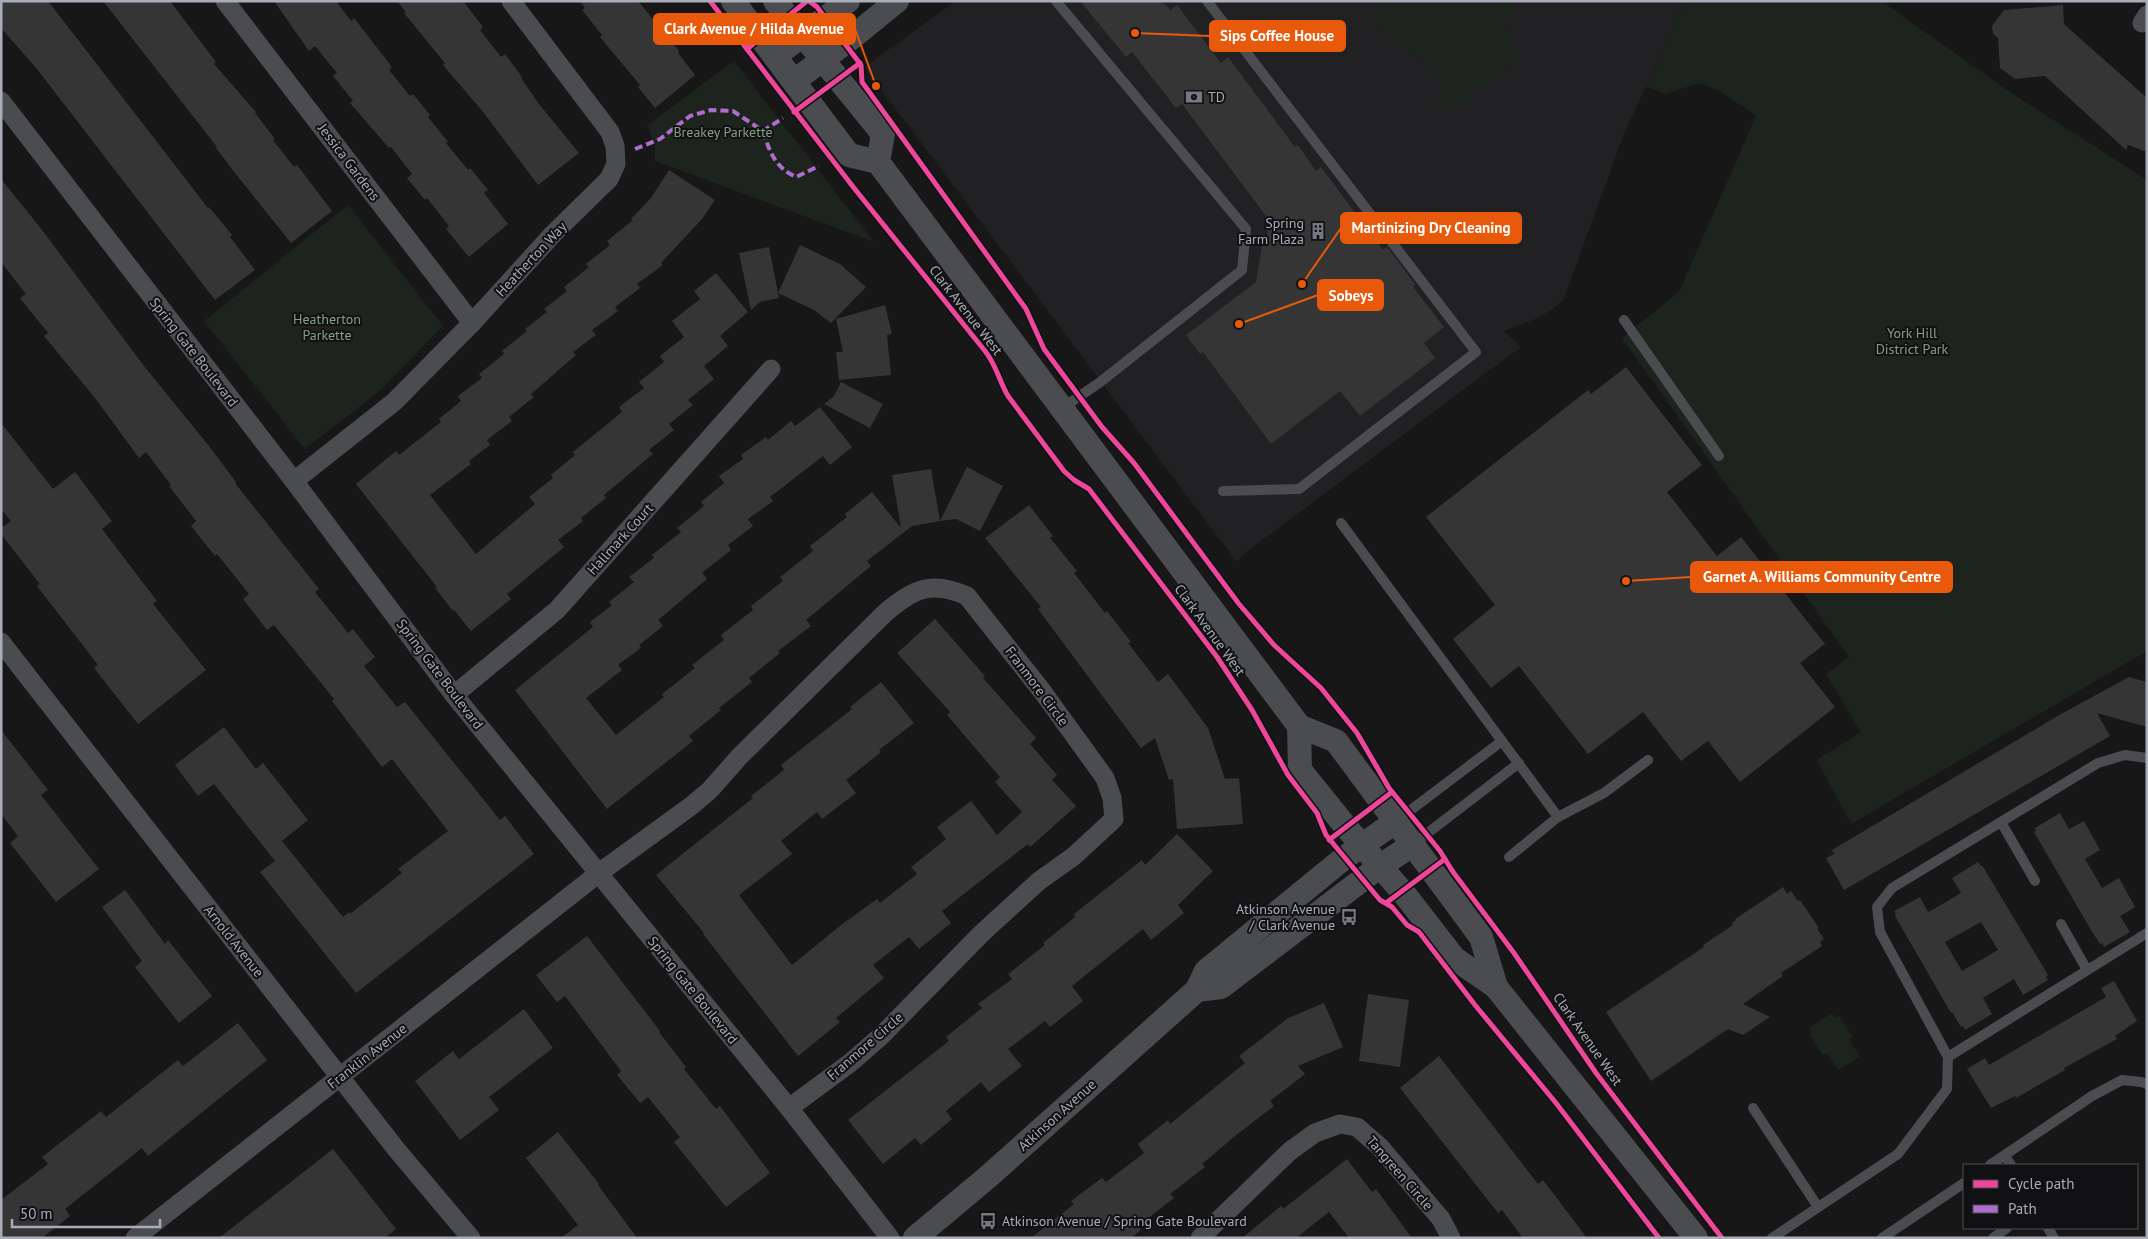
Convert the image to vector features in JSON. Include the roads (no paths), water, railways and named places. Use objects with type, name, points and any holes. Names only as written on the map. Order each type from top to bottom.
[{"type":"street","name":"Jessica Gardens","points":[[225,1],[472,323]]},
{"type":"street","name":"Heatherton Way","points":[[294,481],[394,402],[472,323],[553,234],[608,180],[616,164],[615,146],[610,132],[511,1]]},
{"type":"street","points":[[733,1],[849,155],[878,162],[883,134],[775,1]]},
{"type":"street","points":[[775,56],[848,1]]},
{"type":"street","points":[[794,81],[897,1]]},
{"type":"street","name":"Spring Gate Boulevard","points":[[1,101],[294,481],[454,695],[789,1108],[890,1238]]},
{"type":"street","name":"Clark Avenue West","points":[[878,162],[1300,726]]},
{"type":"street","name":"Hallmark Court","points":[[454,695],[557,610],[771,369]]},
{"type":"street","name":"Franmore Circle","points":[[598,873],[691,806],[710,790],[746,750],[885,613],[904,597],[932,587],[952,589],[967,596],[1018,659],[1105,778],[1112,798],[1114,819],[1074,856],[1039,881],[982,933],[928,990],[875,1041],[789,1108]]},
{"type":"street","name":"Arnold Avenue","points":[[1,642],[340,1078],[396,1149],[471,1238]]},
{"type":"street","points":[[1496,987],[1481,937],[1336,741],[1300,726],[1300,770],[1379,867],[1406,896],[1454,958],[1496,987],[1696,1238]]},
{"type":"street","name":"Atkinson Avenue","points":[[915,1238],[988,1176],[1197,990],[1206,971],[1361,845],[1395,822]]},
{"type":"street","points":[[1197,990],[1221,987],[1379,867],[1412,845]]},
{"type":"street","name":"Franklin Avenue","points":[[135,1238],[598,873]]},
{"type":"street","name":"Tangreen Circle","points":[[1200,1238],[1290,1151],[1315,1133],[1340,1124],[1357,1127],[1380,1147],[1441,1219],[1451,1238]]},
{"type":"lane","points":[[1056,1],[1246,229],[1242,270],[1099,383],[1062,408]]},
{"type":"lane","points":[[1208,1],[1476,352],[1299,489],[1223,491]]},
{"type":"lane","points":[[1624,320],[1719,456]]},
{"type":"lane","points":[[1341,523],[1558,817]]},
{"type":"lane","points":[[1395,822],[1502,741]]},
{"type":"lane","points":[[1772,1238],[1898,1154],[1947,1090],[1948,1056],[1880,932],[1877,907],[1892,888],[2098,763],[2126,755],[2147,758]]},
{"type":"lane","points":[[1509,857],[1558,817],[1604,793],[1648,760]]},
{"type":"lane","points":[[1412,845],[1518,764]]},
{"type":"lane","points":[[2000,822],[2035,881]]},
{"type":"lane","points":[[2061,924],[2087,970]]},
{"type":"lane","points":[[1948,1056],[2147,933]]},
{"type":"lane","points":[[1992,1164],[2092,1096],[2122,1080],[2147,1084]]},
{"type":"lane","points":[[1753,1108],[1818,1207]]},
{"type":"lane","points":[[2004,1156],[2009,1164]]},
{"type":"lane","points":[[1882,1238],[1963,1183]]},
{"type":"lane","points":[[1993,1238],[2006,1229]]},
{"type":"place","name":"Sips Coffee House","points":[[1135,33]]},
{"type":"place","name":"Clark Avenue / Hilda Avenue","points":[[876,86]]},
{"type":"place","name":"TD","points":[[1194,97]]},
{"type":"place","name":"Spring Farm Plaza","points":[[1318,231]]},
{"type":"place","name":"Martinizing Dry Cleaning","points":[[1302,284]]},
{"type":"place","name":"Sobeys","points":[[1239,324]]},
{"type":"place","name":"Garnet A. Williams Community Centre","points":[[1626,581]]},
{"type":"place","name":"Atkinson Avenue / Clark Avenue","points":[[1349,917]]},
{"type":"place","name":"Atkinson Avenue / Spring Gate Boulevard","points":[[988,1221]]},
{"type":"park label","name":"Breakey Parkette","points":[[723,132]]},
{"type":"park label","name":"Heatherton Parkette","points":[[327,328]]},
{"type":"park label","name":"York Hill District Park","points":[[1912,342]]}]
